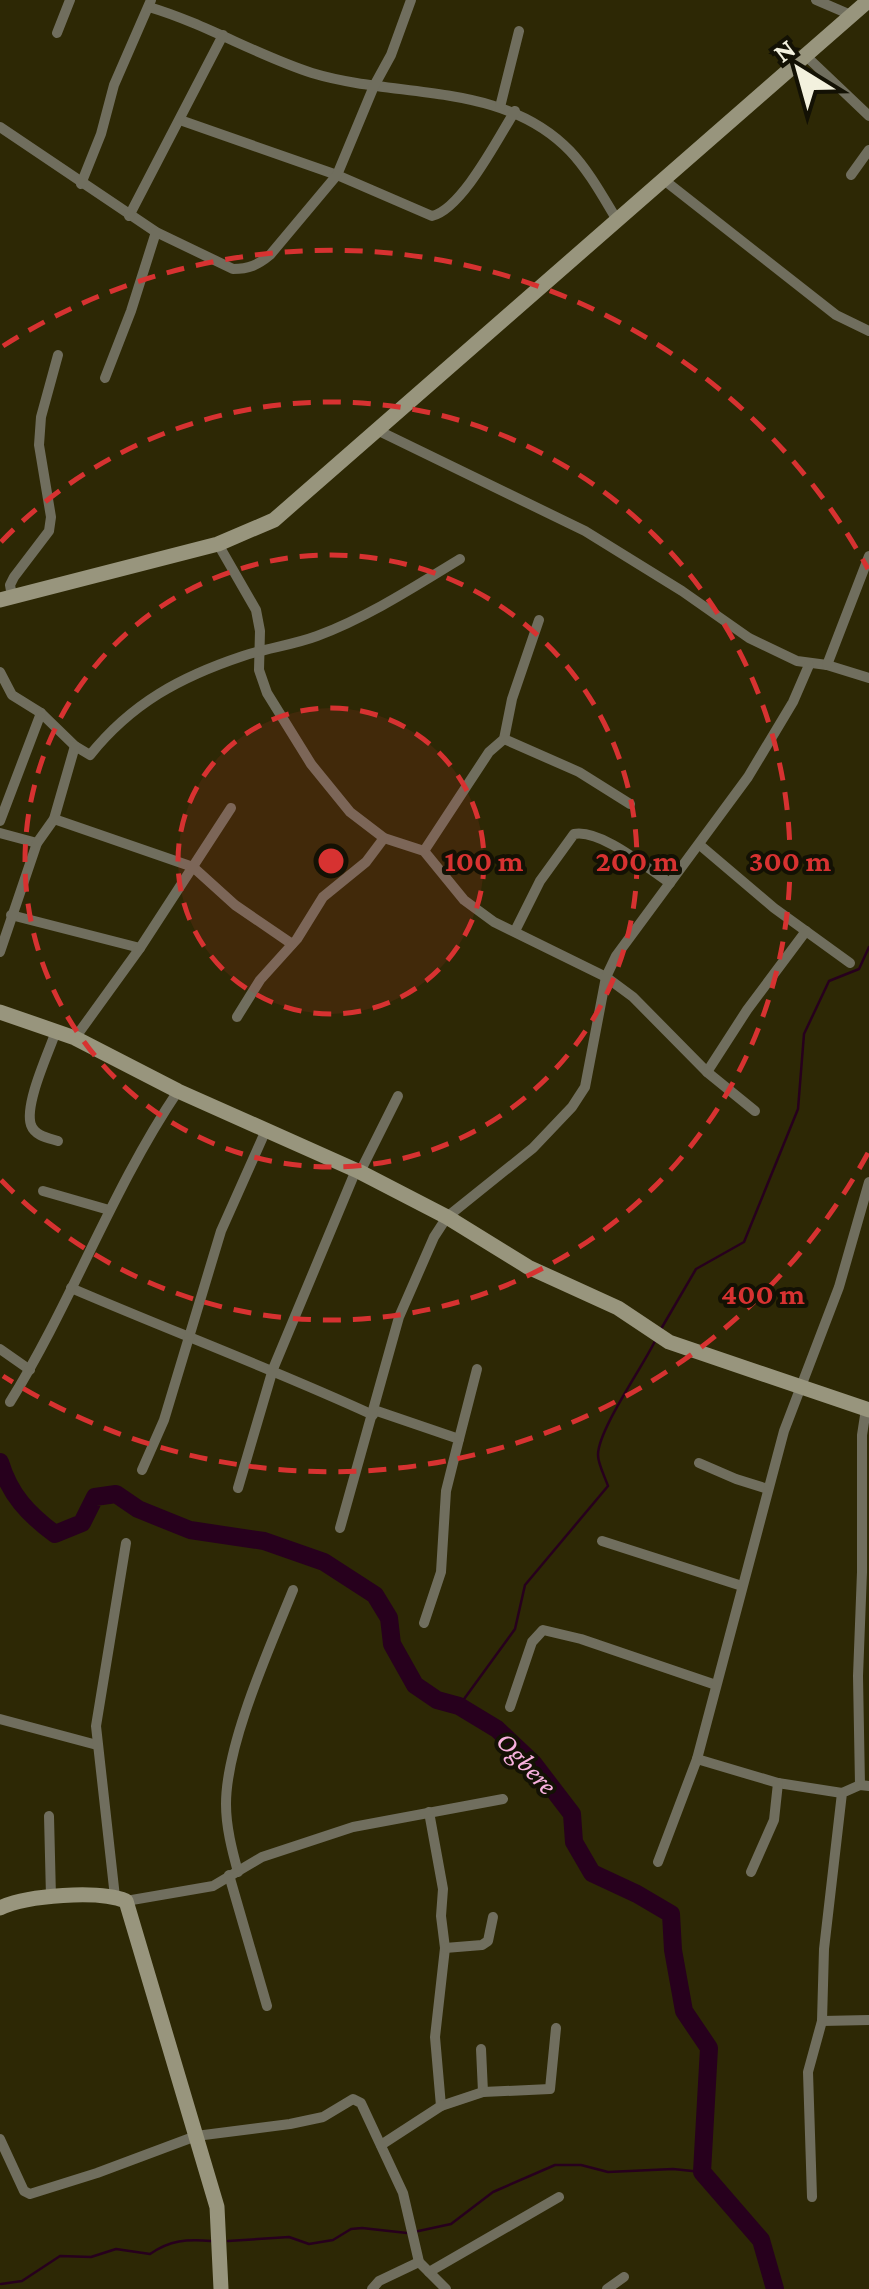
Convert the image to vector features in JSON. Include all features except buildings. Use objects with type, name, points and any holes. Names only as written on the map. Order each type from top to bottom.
[{"type":"street","points":[[58,32],[70,0]]},
{"type":"street","points":[[0,127],[156,232],[232,270],[246,269],[270,255],[337,175],[374,86],[392,55],[411,0]]},
{"type":"street","points":[[816,0],[851,15]]},
{"type":"street","points":[[6,598],[218,544],[274,520],[869,1]]},
{"type":"street","points":[[82,184],[114,86],[150,4],[313,73],[515,111],[570,151],[618,220]]},
{"type":"street","points":[[500,107],[519,31]]},
{"type":"street","points":[[130,216],[223,35]]},
{"type":"street","points":[[806,56],[869,116]]},
{"type":"street","points":[[180,120],[337,175],[432,216],[444,214],[462,193],[515,111]]},
{"type":"street","points":[[851,175],[869,150]]},
{"type":"street","points":[[664,180],[836,314],[869,331]]},
{"type":"street","points":[[105,378],[156,232]]},
{"type":"street","points":[[6,598],[14,577],[49,531],[51,517],[40,470],[39,445],[41,417],[58,355]]},
{"type":"street","points":[[379,431],[584,531],[682,590],[730,627],[810,664],[869,678]]},
{"type":"street","points":[[218,544],[256,610],[259,670],[267,693],[312,764],[350,812],[384,838],[424,851],[464,900],[494,922],[606,977],[633,997],[707,1072],[755,1111]]},
{"type":"street","points":[[827,665],[869,556]]},
{"type":"street","points":[[0,672],[12,695],[41,713],[90,755],[114,725],[166,688],[260,652],[317,636],[380,608],[460,559]]},
{"type":"street","points":[[424,851],[489,752],[504,739],[512,699],[539,620]]},
{"type":"street","points":[[340,1528],[399,1318],[434,1238],[447,1217],[533,1148],[572,1108],[585,1086],[606,977],[630,934],[700,846],[773,738],[810,664]]},
{"type":"street","points":[[0,821],[41,713]]},
{"type":"street","points":[[504,739],[580,772],[630,804]]},
{"type":"street","points":[[0,952],[37,844],[54,820],[75,746]]},
{"type":"street","points":[[75,1038],[140,948],[231,808]]},
{"type":"street","points":[[54,820],[193,866],[235,905],[292,944]]},
{"type":"street","points":[[0,832],[37,844]]},
{"type":"street","points":[[515,931],[540,881],[574,834],[591,834],[619,848],[670,883]]},
{"type":"street","points":[[237,1017],[323,897],[366,862],[384,838]]},
{"type":"street","points":[[700,846],[850,963]]},
{"type":"street","points":[[10,914],[140,948]]},
{"type":"street","points":[[707,1072],[806,931]]},
{"type":"street","points":[[0,1012],[75,1038],[178,1091],[358,1171],[447,1217],[528,1267],[618,1308],[669,1342],[867,1409],[862,1435],[866,1573],[858,1676],[865,1786],[842,1793],[778,1783],[697,1759]]},
{"type":"street","points":[[56,1031],[36,1088],[30,1120],[32,1129],[58,1141]]},
{"type":"street","points":[[10,1402],[30,1370],[144,1142],[178,1091]]},
{"type":"street","points":[[238,1488],[273,1369],[358,1171],[398,1096]]},
{"type":"street","points":[[142,1470],[164,1420],[211,1260],[266,1130]]},
{"type":"street","points":[[658,1862],[697,1759],[768,1489],[799,1388],[839,1287],[869,1182]]},
{"type":"street","points":[[43,1191],[109,1210]]},
{"type":"street","points":[[71,1288],[373,1412],[459,1439]]},
{"type":"street","points":[[0,1349],[30,1370]]},
{"type":"street","points":[[424,1623],[441,1572],[446,1491],[476,1370]]},
{"type":"street","points":[[699,1462],[768,1489]]},
{"type":"street","points":[[602,1541],[742,1586]]},
{"type":"street","points":[[126,1543],[96,1704],[97,1745],[121,1899],[216,2207],[222,2289]]},
{"type":"street","points":[[268,2006],[234,1874],[227,1783],[264,1664],[293,1590]]},
{"type":"street","points":[[510,1708],[532,1642],[543,1630],[716,1685]]},
{"type":"street","points":[[0,1719],[97,1745]]},
{"type":"street","points":[[752,1872],[774,1820],[778,1783]]},
{"type":"street","points":[[812,2197],[808,2072],[822,2021],[826,1932],[842,1793]]},
{"type":"street","points":[[0,1908],[51,1897],[121,1899],[213,1886],[262,1857],[353,1827],[504,1800]]},
{"type":"street","points":[[429,1812],[443,1889],[445,1948],[435,2036],[440,2106]]},
{"type":"street","points":[[49,1816],[51,1897]]},
{"type":"street","points":[[445,1948],[482,1945],[488,1941],[493,1917]]},
{"type":"street","points":[[822,2021],[869,2020]]},
{"type":"street","points":[[381,2145],[440,2106],[482,2092],[550,2088],[556,2028]]},
{"type":"street","points":[[481,2049],[482,2092]]},
{"type":"street","points":[[0,2139],[24,2191],[30,2194],[97,2174],[196,2136],[323,2117],[353,2100],[361,2103],[403,2193],[419,2262],[446,2289]]},
{"type":"street","points":[[429,2272],[560,2197]]},
{"type":"street","points":[[372,2289],[378,2280],[419,2262]]},
{"type":"street","points":[[606,2289],[624,2277]]},
{"type":"waterway","points":[[661,1329],[696,1269],[744,1242],[798,1109],[804,1034],[829,981],[859,969],[869,947]]},
{"type":"waterway","points":[[459,1706],[515,1629],[525,1585],[608,1486],[598,1459],[600,1444],[655,1341]]},
{"type":"waterway","name":"Ogbere","points":[[0,1462],[21,1503],[55,1534],[82,1523],[95,1497],[116,1494],[138,1509],[190,1530],[264,1541],[324,1562],[375,1595],[389,1618],[392,1644],[415,1685],[497,1729],[533,1763],[572,1814],[574,1842],[592,1873],[671,1914],[684,2011],[709,2048],[702,2172],[761,2240],[775,2289]]},
{"type":"waterway","points":[[414,2232],[451,2224],[493,2192],[555,2165],[581,2165],[608,2172],[702,2172]]},
{"type":"waterway","points":[[228,2241],[289,2237],[309,2244],[333,2240],[351,2229],[362,2228],[407,2233]]},
{"type":"waterway","points":[[1,2284],[22,2281],[60,2256],[91,2257],[116,2249],[150,2254],[179,2242],[211,2241]]}]
